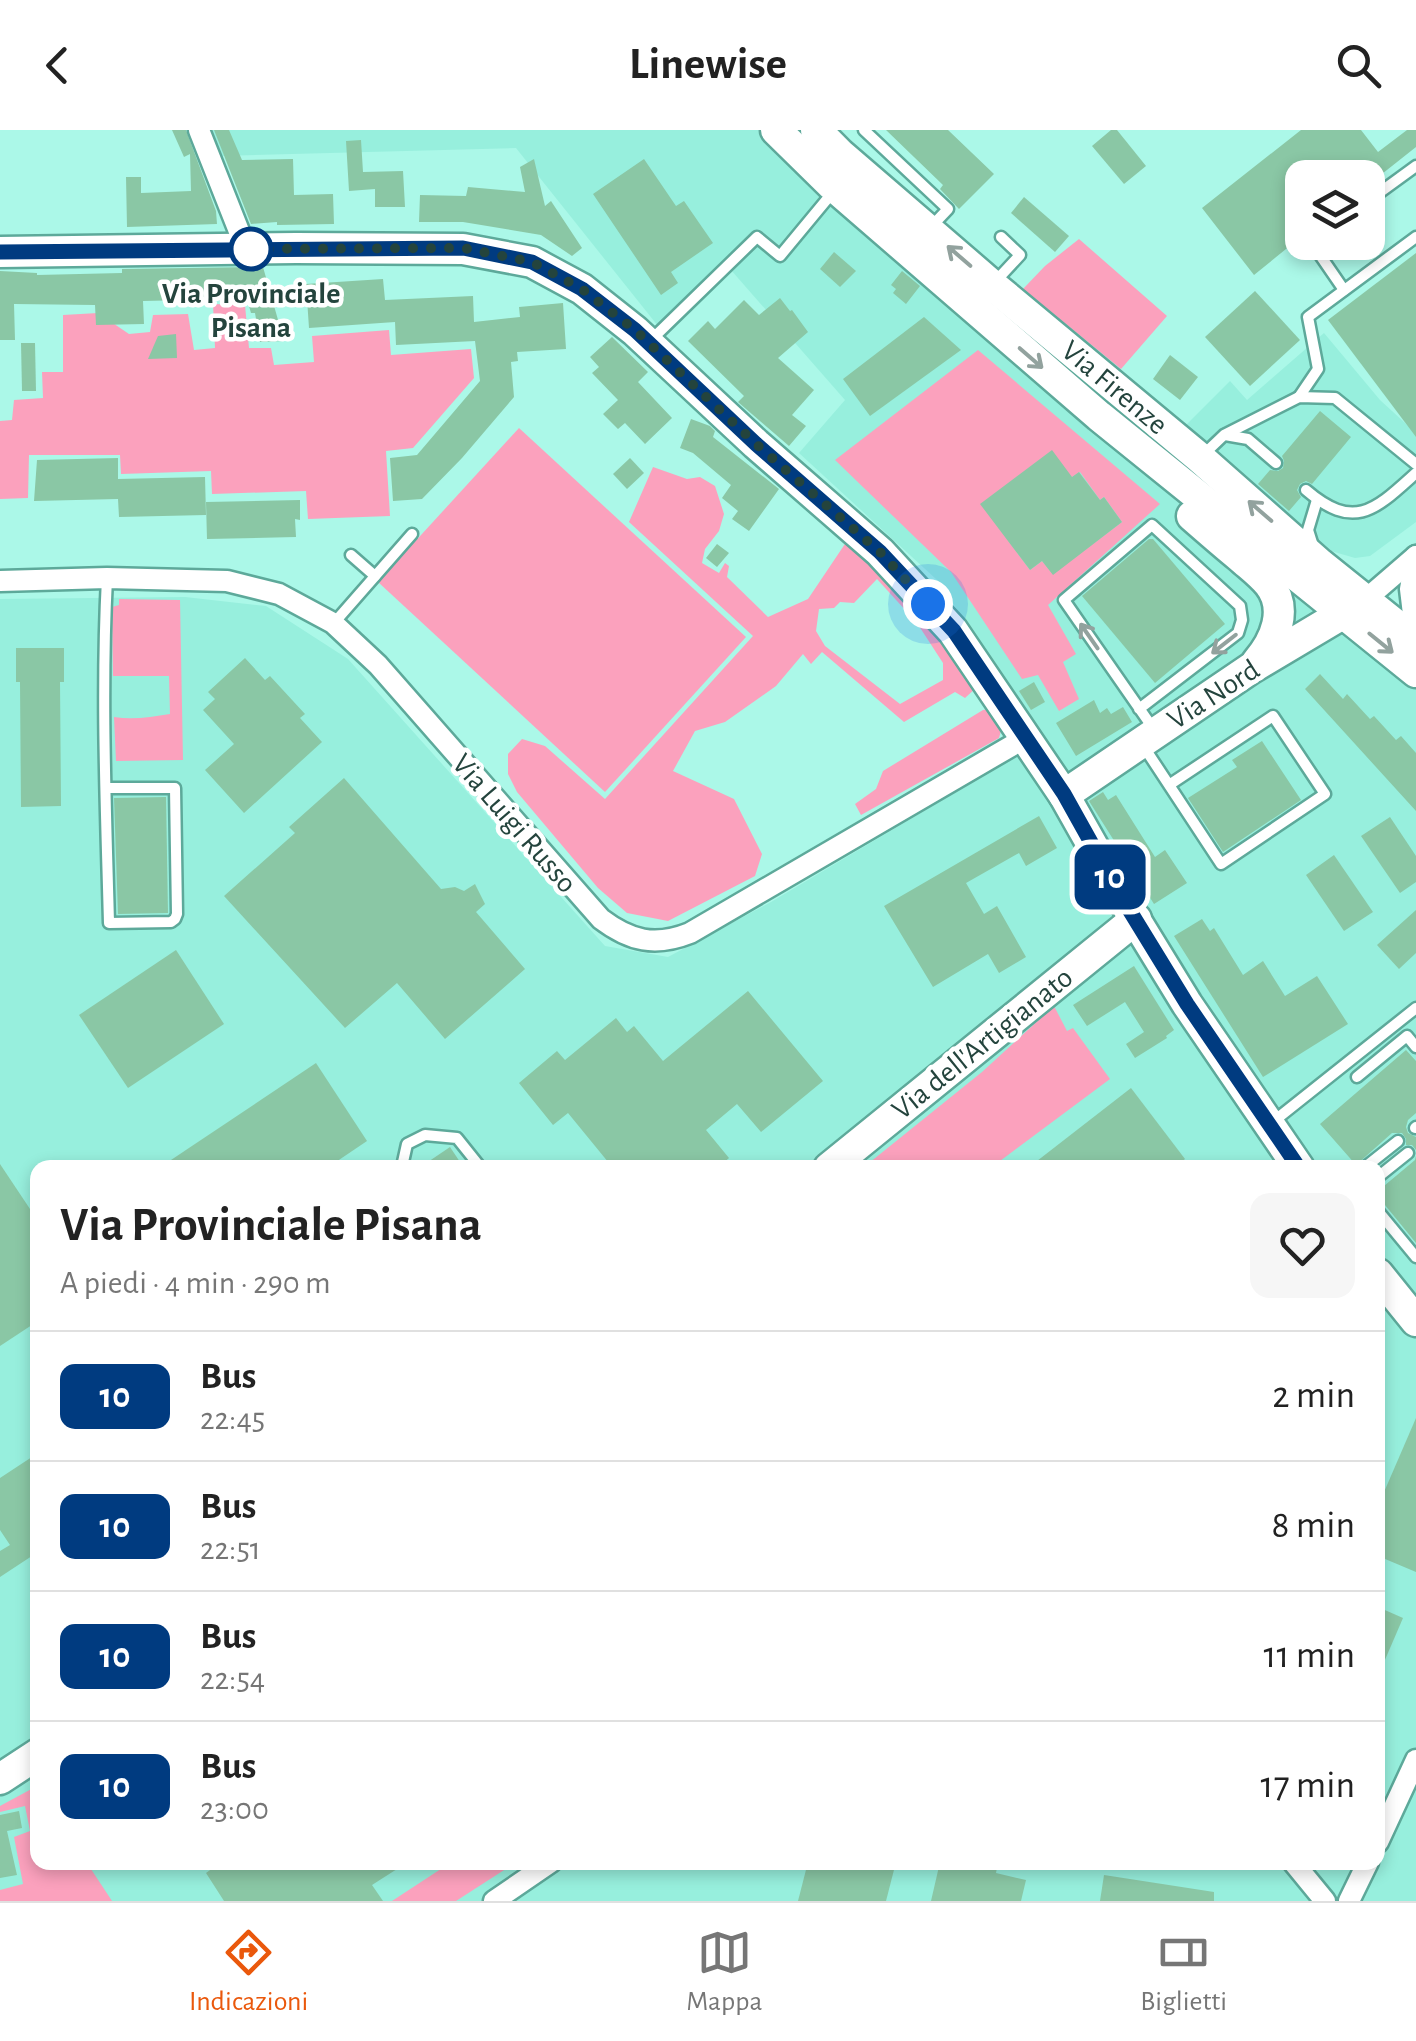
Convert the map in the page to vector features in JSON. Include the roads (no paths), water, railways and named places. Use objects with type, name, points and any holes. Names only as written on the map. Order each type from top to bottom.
[{"type":"street","points":[[199,130],[246,249]]},
{"type":"street","name":"Via Firenze","points":[[776,130],[836,189],[1099,416],[1355,607],[1416,640]]},
{"type":"street","name":"Via Firenze","points":[[828,134],[928,230],[1320,564],[1416,672]]},
{"type":"street","points":[[0,252],[463,248],[532,262],[582,289],[648,343],[880,552],[954,631],[1064,794],[1187,1004],[1294,1160]]},
{"type":"street","name":"Via Firenze","points":[[1099,416],[1139,471],[1270,585],[1278,602],[1278,622],[1274,638],[1250,670]]},
{"type":"street","points":[[1355,607],[1416,556]]},
{"type":"street","points":[[1416,556],[1410,590],[1416,640]]},
{"type":"street","name":"Via Luigi Russo","points":[[0,581],[226,581],[279,594],[333,623],[378,665],[601,919],[626,934],[650,941],[690,933],[1026,738]]},
{"type":"street","name":"Via Nord","points":[[1064,794],[1145,725],[1250,670],[1355,607]]},
{"type":"street","name":"Via dell'Artigianato","points":[[840,1160],[1136,919]]},
{"type":"street","points":[[1385,1282],[1414,1316]]},
{"type":"street","points":[[0,1778],[30,1759]]},
{"type":"street","points":[[1385,1827],[1416,1760]]},
{"type":"street","points":[[494,1901],[539,1870]]},
{"type":"street","points":[[1300,1870],[1325,1901]]},
{"type":"street","points":[[1349,1901],[1364,1870]]},
{"type":"lane","points":[[864,130],[948,209],[928,230]]},
{"type":"lane","points":[[1385,189],[1416,166]]},
{"type":"lane","points":[[648,343],[757,237],[780,256],[836,189]]},
{"type":"lane","points":[[992,284],[1020,255],[1001,237]]},
{"type":"lane","points":[[1299,397],[1318,369],[1308,316],[1416,237]]},
{"type":"lane","points":[[1403,247],[1410,258]]},
{"type":"lane","points":[[1324,260],[1344,290]]},
{"type":"lane","points":[[1200,458],[1224,434],[1299,397],[1335,398],[1416,464]]},
{"type":"lane","points":[[1224,434],[1248,439],[1276,464]]},
{"type":"lane","points":[[1306,490],[1342,513],[1376,508],[1416,473]]},
{"type":"lane","points":[[1317,500],[1308,530],[1320,564]]},
{"type":"lane","points":[[1145,725],[1238,633],[1242,620],[1240,606],[1152,525],[1064,600],[1145,725],[1169,785],[1221,864],[1325,794],[1273,716],[1169,785]]},
{"type":"lane","points":[[333,623],[412,534]]},
{"type":"lane","points":[[350,555],[375,576]]},
{"type":"lane","points":[[106,788],[175,788],[176,920],[109,923],[106,788],[104,634],[107,578]]},
{"type":"lane","points":[[1269,1124],[1416,1008]]},
{"type":"lane","points":[[1357,1077],[1407,1036],[1416,1047]]},
{"type":"lane","points":[[403,1160],[408,1144],[425,1135],[456,1138],[474,1160]]},
{"type":"lane","points":[[1374,1160],[1398,1141]]},
{"type":"lane","points":[[1385,1171],[1408,1152]]},
{"type":"lane","points":[[1385,1219],[1416,1257]]},
{"type":"place","name":"Via Provinciale Pisana","points":[[251,249]]}]
